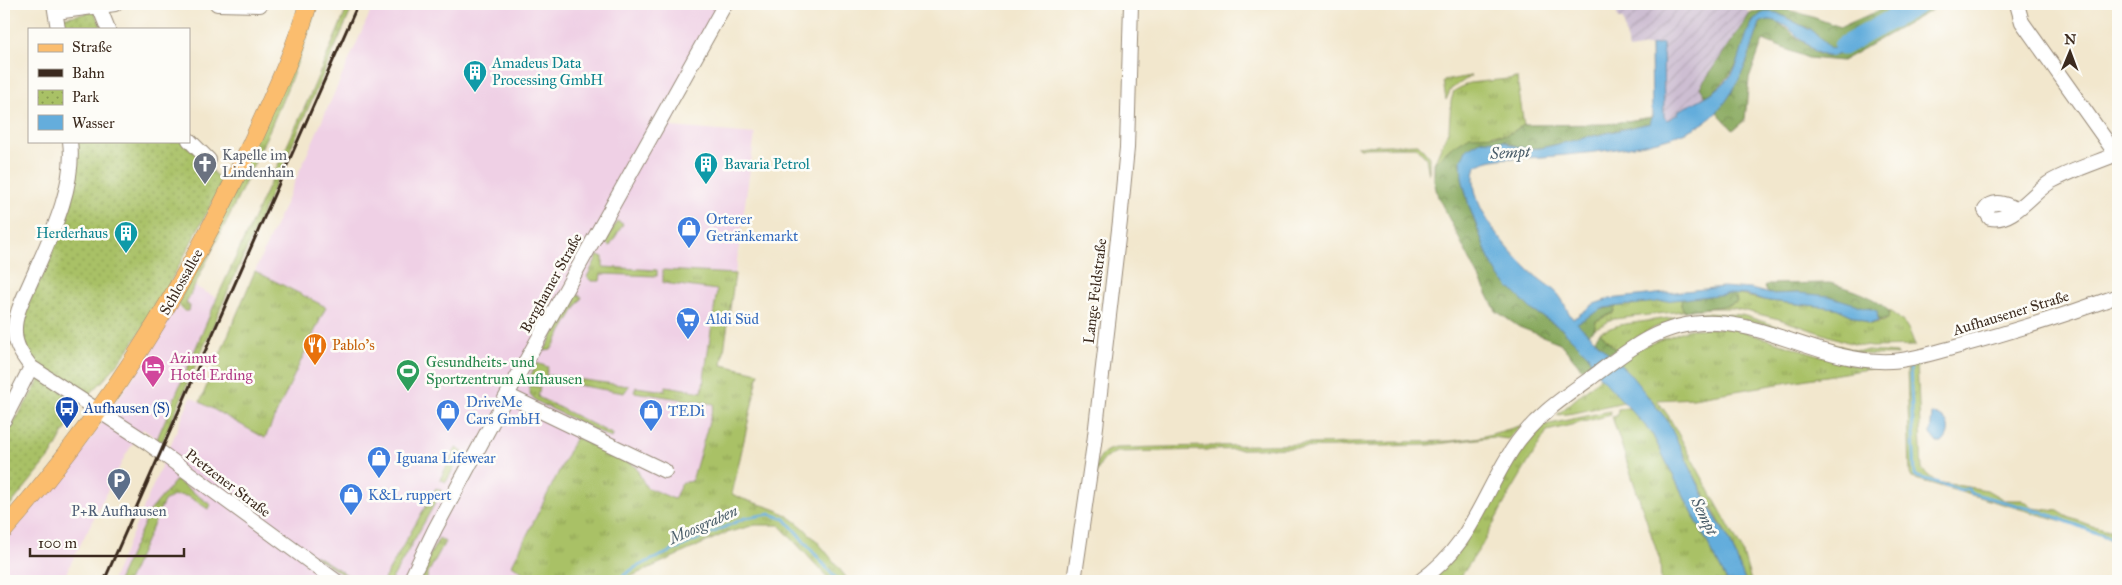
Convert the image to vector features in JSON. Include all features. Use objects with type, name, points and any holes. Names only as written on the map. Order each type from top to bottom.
[{"type":"main road","name":"Schlossallee","points":[[4,530],[48,480],[100,410],[159,322],[232,187],[281,79],[308,4]]},
{"type":"street","points":[[58,28],[55,8],[115,4]]},
{"type":"street","points":[[217,4],[260,5]]},
{"type":"street","name":"Berghamer Straße","points":[[410,581],[434,528],[725,4]]},
{"type":"street","name":"Lange Feldstraße","points":[[1074,581],[1094,444],[1127,148],[1131,4]]},
{"type":"street","points":[[2016,209],[2051,182],[2118,156],[2022,22],[2017,4]]},
{"type":"street","points":[[98,5],[108,28]]},
{"type":"street","points":[[190,141],[208,160]]},
{"type":"street","points":[[4,420],[31,367],[19,350],[14,333],[17,315],[53,231],[68,181],[70,142]]},
{"type":"street","name":"Aufhausener Straße","points":[[1420,581],[1441,565],[1466,536],[1512,450],[1527,430],[1565,396],[1619,356],[1651,337],[1668,330],[1697,323],[1712,323],[1762,330],[1829,352],[1864,360],[1892,361],[1912,358],[2025,328],[2118,296]]},
{"type":"street","name":"Pretzener Straße","points":[[31,367],[100,410],[148,443],[193,478],[336,581]]},
{"type":"street","points":[[507,395],[665,471]]},
{"type":"shaded area","points":[[374,4],[723,4],[671,127],[755,134],[722,365],[759,373],[725,527],[615,581],[112,581],[191,397],[265,438],[325,308],[255,271]]},
{"type":"shaded area","points":[[1616,4],[1742,4],[1750,14],[1700,87],[1706,97],[1679,110],[1678,114],[1667,120],[1664,117],[1663,43],[1629,49],[1623,19],[1618,19]]},
{"type":"shaded area","points":[[194,286],[217,298],[157,439],[143,429],[126,454],[62,581],[4,581],[4,541],[85,447],[135,374],[178,304],[179,308],[186,312],[185,303]]},
{"type":"green space","points":[[315,4],[318,4],[305,43],[274,119],[258,156],[186,303],[190,306],[189,311],[184,311],[178,304]]},
{"type":"green space","points":[[349,4],[354,4],[162,442],[157,439],[217,298],[308,100]]},
{"type":"green space","points":[[1893,4],[1939,4],[1937,7],[1842,61],[1808,58],[1763,40],[1749,79],[1745,120],[1733,130],[1717,112],[1732,92],[1752,47],[1760,23],[1765,20],[1775,20],[1817,53],[1827,57],[1863,31],[1840,46],[1830,48],[1812,31],[1777,13],[1751,22],[1741,56],[1731,73],[1716,89],[1706,97],[1700,87],[1750,14],[1761,10],[1784,10],[1807,15],[1841,27]]},
{"type":"green space","points":[[94,12],[102,28],[62,28],[61,18]]},
{"type":"green space","points":[[1471,76],[1451,89],[1446,100],[1443,81]]},
{"type":"green space","points":[[1517,78],[1524,125],[1507,135],[1494,134],[1452,147],[1434,163],[1449,129],[1451,101],[1454,91],[1469,83]]},
{"type":"green space","points":[[1652,117],[1650,123],[1541,148],[1522,148],[1505,141],[1462,178],[1469,206],[1489,259],[1532,310],[1562,329],[1588,355],[1591,362],[1582,369],[1560,343],[1519,327],[1496,311],[1438,197],[1434,181],[1434,163],[1452,147],[1470,136],[1507,135],[1524,125],[1607,124]]},
{"type":"green space","points":[[76,142],[187,142],[221,181],[211,206],[149,318],[120,361],[87,396],[53,377],[38,365],[27,351],[23,337],[26,311],[49,263]]},
{"type":"green space","points":[[1418,144],[1429,157],[1429,175],[1426,158],[1416,147],[1361,148],[1357,146]]},
{"type":"green space","points":[[617,221],[623,224],[610,246],[605,243]]},
{"type":"green space","points":[[598,255],[603,257],[603,267],[657,270],[657,276],[601,274],[600,281],[591,281],[587,277]]},
{"type":"green space","points":[[663,270],[735,274],[722,365],[759,373],[732,494],[779,511],[790,517],[809,533],[849,581],[831,581],[779,525],[755,525],[726,533],[621,581],[536,581],[512,565],[576,437],[635,466],[646,487],[674,499],[682,483],[692,481],[714,404],[634,392],[636,387],[665,391],[666,386],[702,392],[717,290],[663,283]]},
{"type":"green space","points":[[255,271],[326,307],[265,438],[200,402]]},
{"type":"green space","points":[[1830,283],[1862,293],[1876,301],[1889,312],[1888,319],[1878,321],[1879,317],[1799,293],[1770,294],[1764,287],[1768,284]]},
{"type":"green space","points":[[576,294],[582,297],[551,350],[544,351]]},
{"type":"green space","points":[[1735,294],[1769,301],[1836,308],[1870,324],[1885,321],[1889,312],[1885,308],[1905,324],[1915,346],[1871,347],[1853,344],[1779,319],[1733,308],[1687,310],[1733,304],[1737,302]]},
{"type":"green space","points":[[1735,294],[1737,302],[1684,311],[1681,305],[1682,298]]},
{"type":"green space","points":[[1682,298],[1681,305],[1684,311],[1614,319],[1594,329],[1596,321],[1613,313],[1616,306]]},
{"type":"green space","points":[[1616,306],[1613,313],[1596,321],[1594,329],[1588,334],[1576,323],[1595,311]]},
{"type":"green space","points":[[1704,313],[1742,315],[1853,350],[1897,353],[1898,355],[1860,353],[1766,325],[1743,319],[1719,316],[1695,317],[1663,324],[1616,350],[1600,332],[1619,325]]},
{"type":"green space","points":[[1731,328],[1848,364],[1874,368],[1693,398],[1657,400],[1669,417],[1742,550],[1751,581],[1745,581],[1730,541],[1654,403],[1618,364],[1639,348],[1689,329]]},
{"type":"green space","points":[[1600,332],[1616,350],[1608,354],[1595,339]]},
{"type":"green space","points":[[1917,361],[1922,470],[1936,482],[1987,490],[2004,500],[2022,500],[2033,508],[2058,511],[2092,526],[2110,530],[2118,536],[2118,543],[2083,527],[1912,478],[1910,474],[1907,364]]},
{"type":"green space","points":[[537,363],[548,367],[546,375],[629,386],[624,393],[530,377]]},
{"type":"green space","points":[[1601,377],[1624,402],[1557,415]]},
{"type":"green space","points":[[41,378],[66,394],[79,406],[50,457],[4,513],[4,439]]},
{"type":"green space","points":[[529,385],[540,387],[538,397],[614,435],[611,438],[536,401],[530,394]]},
{"type":"green space","points":[[1618,409],[1632,409],[1651,432],[1727,581],[1661,581],[1660,561],[1612,417],[1617,416]]},
{"type":"green space","points":[[1610,411],[1611,415],[1547,431],[1482,545],[1458,581],[1430,581],[1536,427]]},
{"type":"green space","points":[[1523,425],[1508,439],[1493,437],[1429,445],[1117,452],[1101,463],[1094,481],[1097,464],[1101,456],[1105,452],[1116,448],[1451,441],[1481,437]]},
{"type":"green space","points":[[456,448],[463,452],[446,482],[440,479]]},
{"type":"green space","points":[[176,480],[211,505],[208,509],[191,498],[182,495],[171,497],[164,501],[128,581],[118,581],[150,511]]},
{"type":"green space","points":[[436,488],[442,491],[391,581],[383,581]]},
{"type":"green space","points":[[439,538],[445,542],[427,575],[427,581],[421,581],[425,564]]},
{"type":"green space","points":[[315,555],[357,581],[352,581]]},
{"type":"water","points":[[1765,12],[1777,13],[1812,31],[1830,48],[1840,46],[1863,31],[1867,36],[1842,53],[1826,56],[1819,53],[1785,26],[1776,21],[1768,20],[1760,23],[1743,70],[1732,92],[1717,112],[1703,124],[1683,133],[1636,146],[1585,153],[1492,160],[1476,166],[1474,180],[1481,209],[1499,237],[1530,271],[1557,293],[1573,319],[1594,304],[1609,299],[1723,287],[1751,289],[1770,294],[1799,293],[1829,296],[1877,311],[1878,321],[1870,324],[1836,308],[1769,301],[1746,295],[1726,294],[1604,308],[1577,323],[1629,373],[1667,420],[1710,508],[1730,541],[1745,581],[1727,581],[1651,432],[1595,371],[1588,355],[1562,329],[1532,310],[1500,278],[1489,259],[1469,206],[1462,178],[1461,159],[1467,149],[1482,140],[1505,141],[1511,145],[1529,149],[1541,148],[1650,123],[1652,117],[1651,45],[1663,43],[1664,117],[1667,120],[1678,114],[1679,110],[1715,91],[1727,80],[1736,66],[1752,23]]},
{"type":"water","points":[[1932,414],[1942,417],[1948,425],[1948,434],[1942,443],[1937,443],[1930,434]]},
{"type":"waterway","name":"Sempt","points":[[1843,46],[1919,4]]},
{"type":"waterway","points":[[1910,366],[1915,476],[1961,490],[1969,489],[1971,493],[2042,512],[2118,541]]},
{"type":"waterway","name":"Moosgraben","points":[[615,581],[636,567],[745,518],[770,514],[785,519],[838,581]]},
{"type":"railway","points":[[104,581],[358,4]]},
{"type":"place","name":"Amadeus Data Processing GmbH","points":[[475,93]]},
{"type":"place","name":"Kapelle im Lindenhain","points":[[205,185]]},
{"type":"place","name":"Bavaria Petrol","points":[[706,185]]},
{"type":"place","name":"Orterer Getränkemarkt","points":[[689,249]]},
{"type":"place","name":"Herderhaus","points":[[126,254]]},
{"type":"place","name":"Aldi Süd","points":[[688,340]]},
{"type":"place","name":"Pablo's","points":[[315,366]]},
{"type":"place","name":"Azimut Hotel Erding","points":[[153,388]]},
{"type":"place","name":"Gesundheits- und Sportzentrum Aufhausen","points":[[408,392]]},
{"type":"place","name":"Aufhausen (S)","points":[[67,429]]},
{"type":"place","name":"DriveMe Cars GmbH","points":[[448,432]]},
{"type":"place","name":"TEDi","points":[[651,432]]},
{"type":"place","name":"Iguana Lifewear","points":[[379,479]]},
{"type":"place","name":"P+R Aufhausen","points":[[119,501]]},
{"type":"place","name":"K&L ruppert","points":[[351,516]]}]
